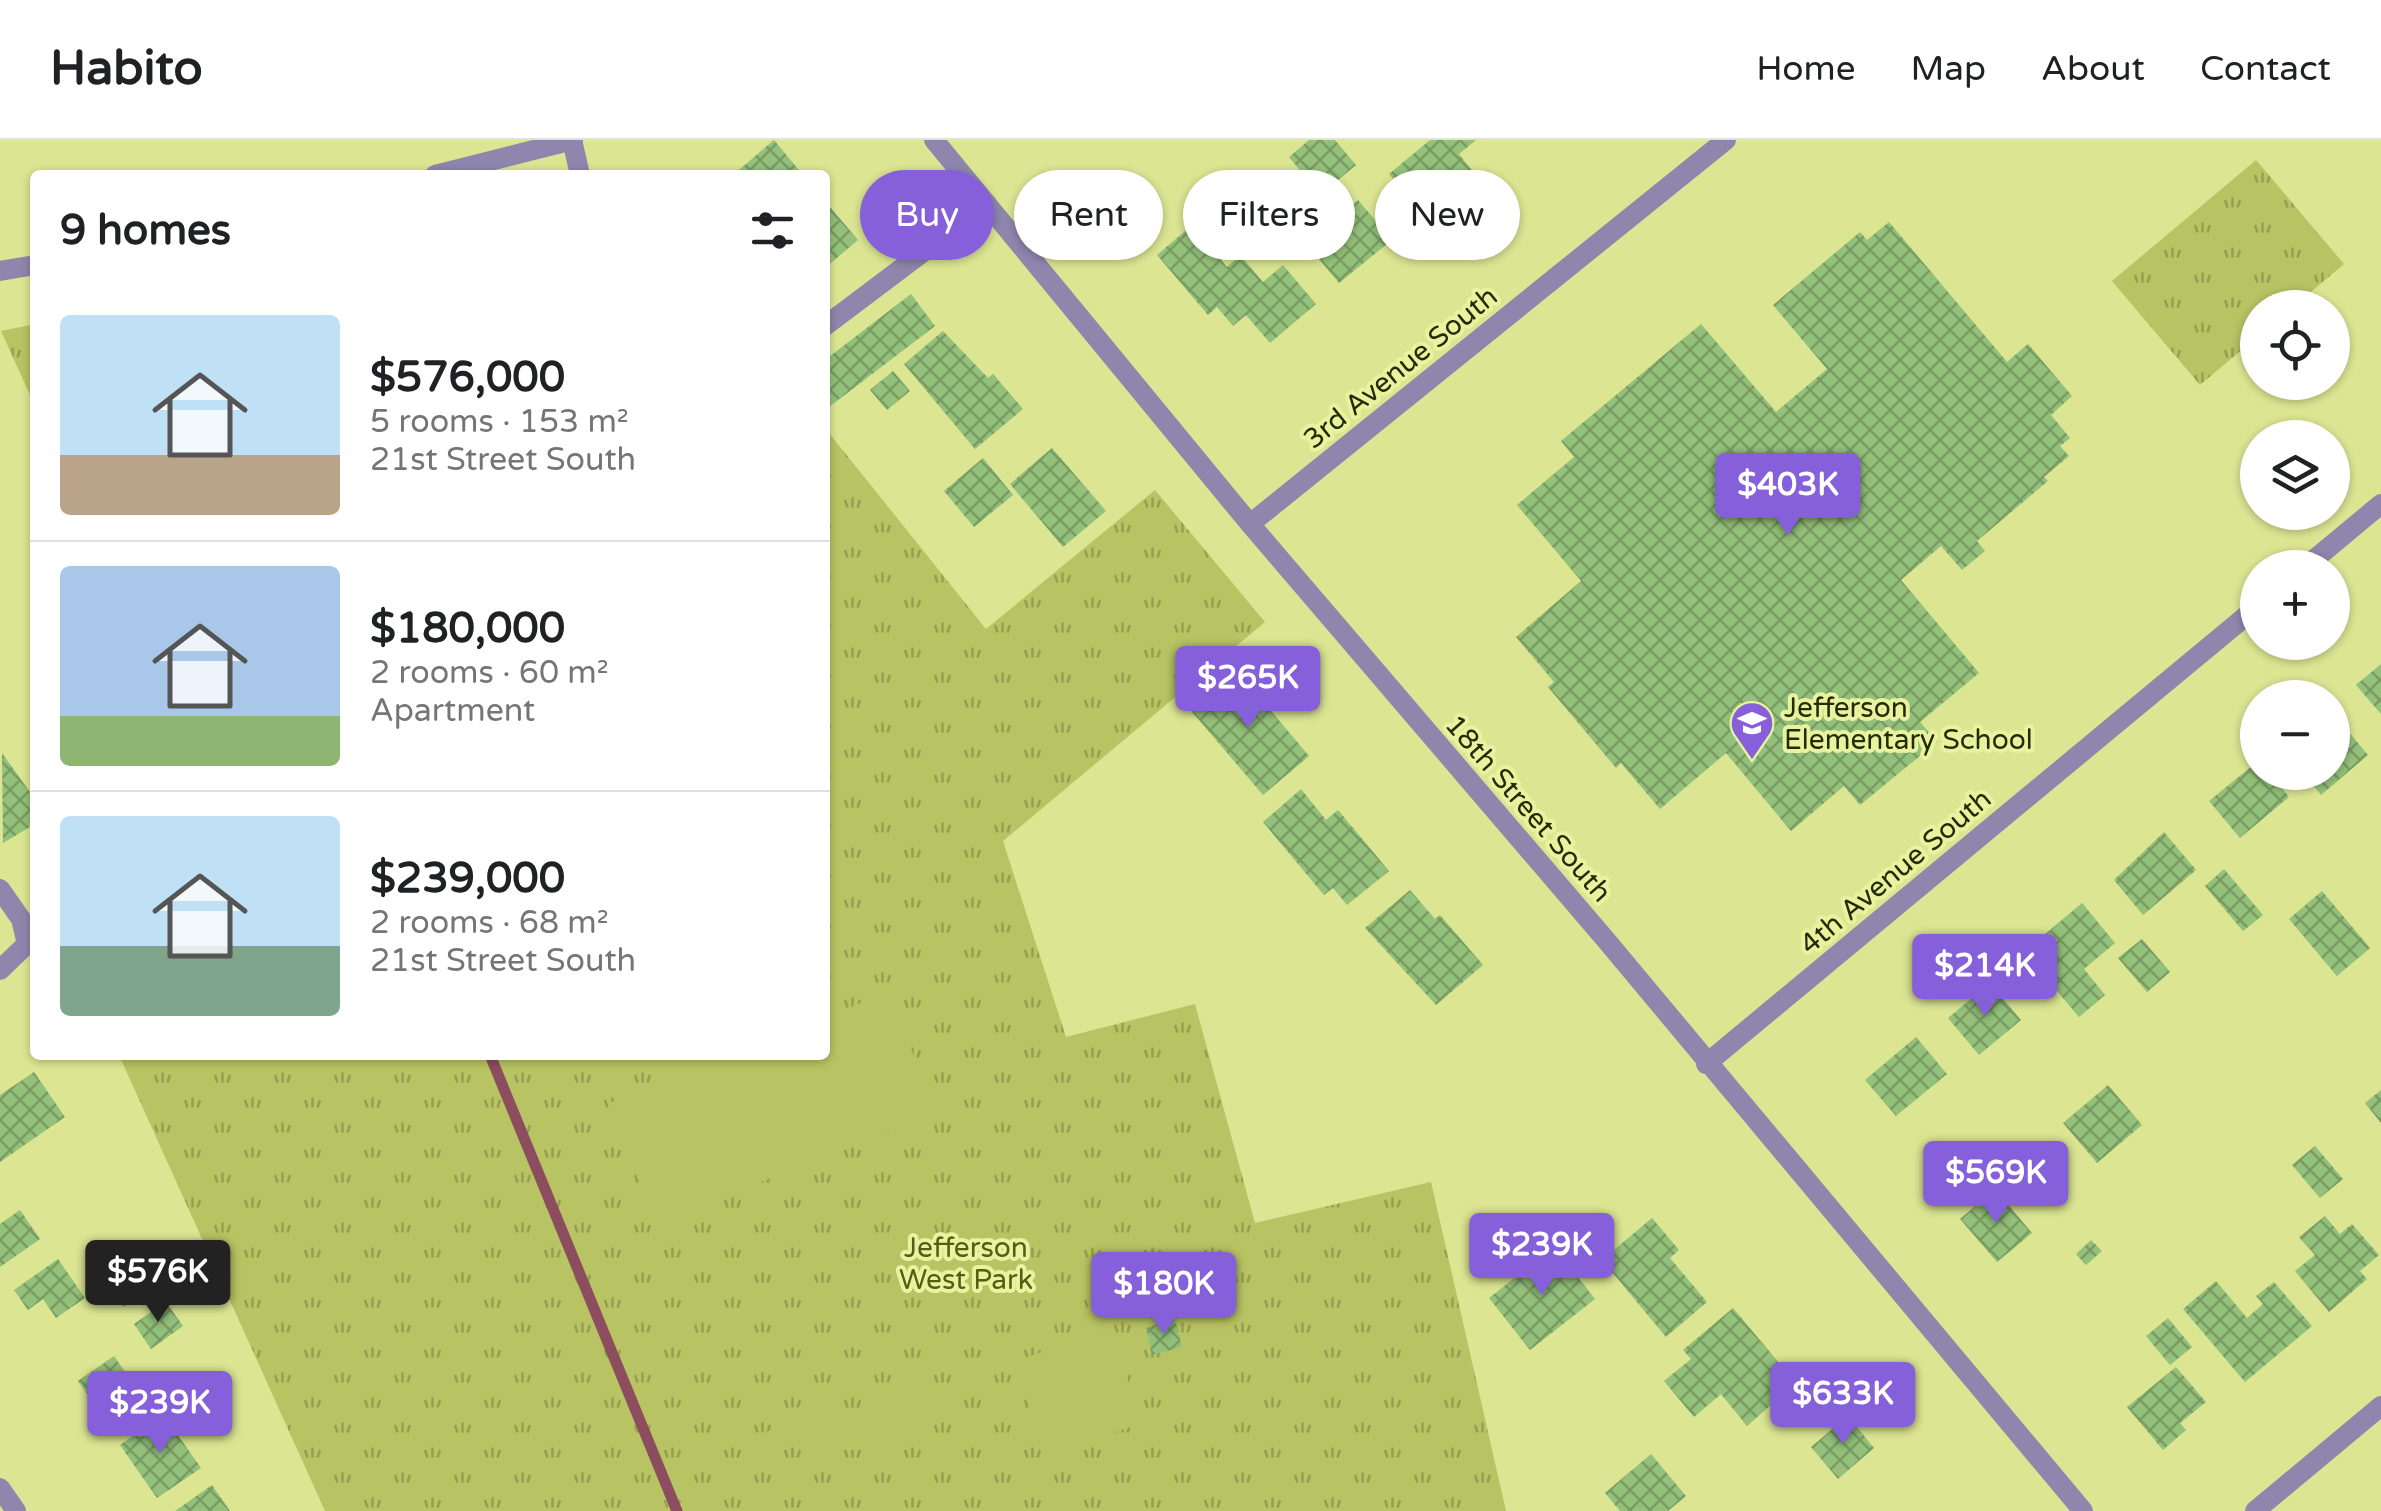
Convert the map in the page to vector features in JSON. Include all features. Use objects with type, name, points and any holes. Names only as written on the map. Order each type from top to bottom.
[{"type":"street","points":[[451,170],[539,143],[572,140],[579,170]]},
{"type":"street","name":"18th Street South","points":[[934,140],[959,170]]},
{"type":"street","name":"3rd Avenue South","points":[[1250,524],[1726,140]]},
{"type":"street","name":"18th Street South","points":[[994,213],[1250,524],[1606,940],[2083,1511]]},
{"type":"street","points":[[830,322],[913,260]]},
{"type":"street","points":[[0,271],[30,266]]},
{"type":"street","points":[[2326,550],[2381,504]]},
{"type":"street","name":"4th Avenue South","points":[[1706,1064],[2240,621]]},
{"type":"street","points":[[0,889],[21,919],[27,944],[0,970]]},
{"type":"street","points":[[2255,1511],[2381,1406]]},
{"type":"street","points":[[0,1488],[16,1511]]},
{"type":"green space","points":[[2256,160],[2344,264],[2313,290],[2240,290],[2240,351],[2200,385],[2112,281]]},
{"type":"green space","points":[[30,325],[30,395],[1,331]]},
{"type":"green space","name":"Jefferson West Park","points":[[830,434],[986,629],[1155,490],[1265,622],[1003,841],[1066,1037],[1195,1004],[1255,1223],[1431,1182],[1506,1511],[325,1511],[121,1060],[830,1060]]},
{"type":"green space","points":[[893,990],[932,1115],[657,1223],[609,1103],[717,1060],[830,1060],[830,1015]]},
{"type":"green space","points":[[1111,1329],[1142,1423],[1047,1456],[1015,1361]]},
{"type":"green space","points":[[965,1379],[973,1391],[892,1439],[853,1450],[763,1444],[764,1432],[951,1388]]},
{"type":"building","points":[[774,140],[799,170],[739,170]]},
{"type":"building","points":[[1309,140],[1335,140],[1356,165],[1350,170],[1300,170],[1289,157]]},
{"type":"building","points":[[1430,140],[1476,140],[1459,154],[1472,170],[1394,170]]},
{"type":"building","points":[[1358,200],[1375,220],[1375,254],[1339,283],[1320,260],[1355,260]]},
{"type":"building","points":[[830,207],[858,240],[830,264]]},
{"type":"building","points":[[1889,222],[2007,362],[2028,344],[2072,396],[2051,415],[2070,438],[2060,446],[2069,456],[2044,477],[2048,481],[1977,541],[1985,551],[1962,570],[1941,546],[1901,580],[1979,673],[1920,722],[1937,742],[1860,805],[1844,786],[1791,831],[1726,753],[1660,809],[1621,763],[1616,768],[1548,687],[1554,682],[1516,637],[1581,581],[1517,505],[1574,457],[1561,441],[1701,324],[1776,412],[1827,369],[1773,305],[1860,232],[1867,240]]},
{"type":"building","points":[[1183,233],[1183,260],[1221,260],[1227,267],[1235,260],[1244,260],[1263,282],[1283,265],[1316,304],[1270,343],[1246,315],[1233,326],[1217,307],[1208,315],[1161,260],[1163,250]]},
{"type":"building","points":[[911,294],[935,326],[830,406],[830,356]]},
{"type":"building","points":[[943,331],[988,378],[993,374],[1023,409],[975,449],[904,364]]},
{"type":"building","points":[[893,371],[910,391],[887,410],[870,390]]},
{"type":"building","points":[[1052,448],[1106,511],[1063,547],[1010,484]]},
{"type":"building","points":[[983,458],[1013,495],[974,527],[944,491]]},
{"type":"building","points":[[2381,664],[2381,714],[2356,685]]},
{"type":"building","points":[[1234,667],[1309,756],[1263,795],[1187,706]]},
{"type":"building","points":[[2350,734],[2368,755],[2350,770]]},
{"type":"building","points":[[2,753],[30,792],[30,827],[3,843]]},
{"type":"building","points":[[2240,776],[2240,790],[2283,790],[2289,797],[2240,838],[2209,801]]},
{"type":"building","points":[[1301,789],[1326,820],[1338,810],[1389,871],[1347,905],[1333,888],[1324,895],[1263,822]]},
{"type":"building","points":[[2164,832],[2196,870],[2143,915],[2114,880]]},
{"type":"building","points":[[2224,869],[2263,915],[2243,931],[2205,886]]},
{"type":"building","points":[[1410,890],[1435,919],[1440,915],[1483,965],[1436,1005],[1365,928]]},
{"type":"building","points":[[2322,891],[2370,948],[2337,976],[2289,919]]},
{"type":"building","points":[[2082,903],[2115,943],[2084,969],[2105,995],[2079,1017],[2024,952]]},
{"type":"building","points":[[2142,939],[2170,972],[2147,992],[2118,958]]},
{"type":"building","points":[[1990,983],[2021,1020],[1979,1055],[1948,1018]]},
{"type":"building","points":[[1916,1037],[1947,1074],[1896,1116],[1865,1080]]},
{"type":"building","points":[[34,1072],[65,1117],[0,1162],[0,1095]]},
{"type":"building","points":[[2108,1085],[2142,1125],[2097,1163],[2063,1123]]},
{"type":"building","points":[[2381,1090],[2381,1123],[2365,1103]]},
{"type":"building","points":[[2315,1146],[2343,1179],[2320,1198],[2292,1165]]},
{"type":"building","points":[[1995,1189],[2032,1233],[1997,1262],[1960,1219]]},
{"type":"building","points":[[20,1210],[40,1239],[0,1267],[0,1224]]},
{"type":"building","points":[[2325,1216],[2340,1234],[2352,1224],[2379,1255],[2360,1271],[2367,1279],[2329,1312],[2295,1271],[2315,1255],[2299,1237]]},
{"type":"building","points":[[1652,1218],[1679,1250],[1670,1258],[1707,1302],[1666,1337],[1602,1260]]},
{"type":"building","points":[[2091,1240],[2102,1251],[2086,1265],[2076,1254]]},
{"type":"building","points":[[138,1245],[162,1280],[123,1307],[98,1272]]},
{"type":"building","points":[[1554,1247],[1595,1299],[1530,1350],[1489,1298]]},
{"type":"building","points":[[58,1259],[85,1298],[56,1318],[43,1299],[28,1310],[14,1290]]},
{"type":"building","points":[[2216,1281],[2247,1318],[2263,1304],[2256,1296],[2274,1282],[2312,1326],[2245,1382],[2183,1309]]},
{"type":"building","points":[[166,1302],[183,1326],[151,1349],[134,1324]]},
{"type":"building","points":[[1733,1308],[1796,1383],[1747,1426],[1721,1394],[1694,1417],[1664,1381],[1691,1359],[1683,1350]]},
{"type":"building","points":[[1174,1318],[1182,1347],[1152,1355],[1146,1328]]},
{"type":"building","points":[[2168,1318],[2192,1347],[2170,1365],[2146,1336]]},
{"type":"building","points":[[114,1356],[144,1399],[108,1424],[78,1381]]},
{"type":"building","points":[[2176,1367],[2206,1402],[2180,1423],[2186,1430],[2163,1450],[2127,1407]]},
{"type":"building","points":[[163,1414],[201,1468],[157,1498],[120,1445]]},
{"type":"building","points":[[1848,1416],[1874,1448],[1838,1479],[1811,1447]]},
{"type":"building","points":[[1651,1454],[1686,1496],[1668,1511],[1620,1511],[1605,1493]]},
{"type":"building","points":[[212,1485],[230,1511],[175,1511]]},
{"type":"waterway","points":[[492,1060],[677,1511]]},
{"type":"place","name":"Jefferson Elementary School","points":[[1752,761]]}]
